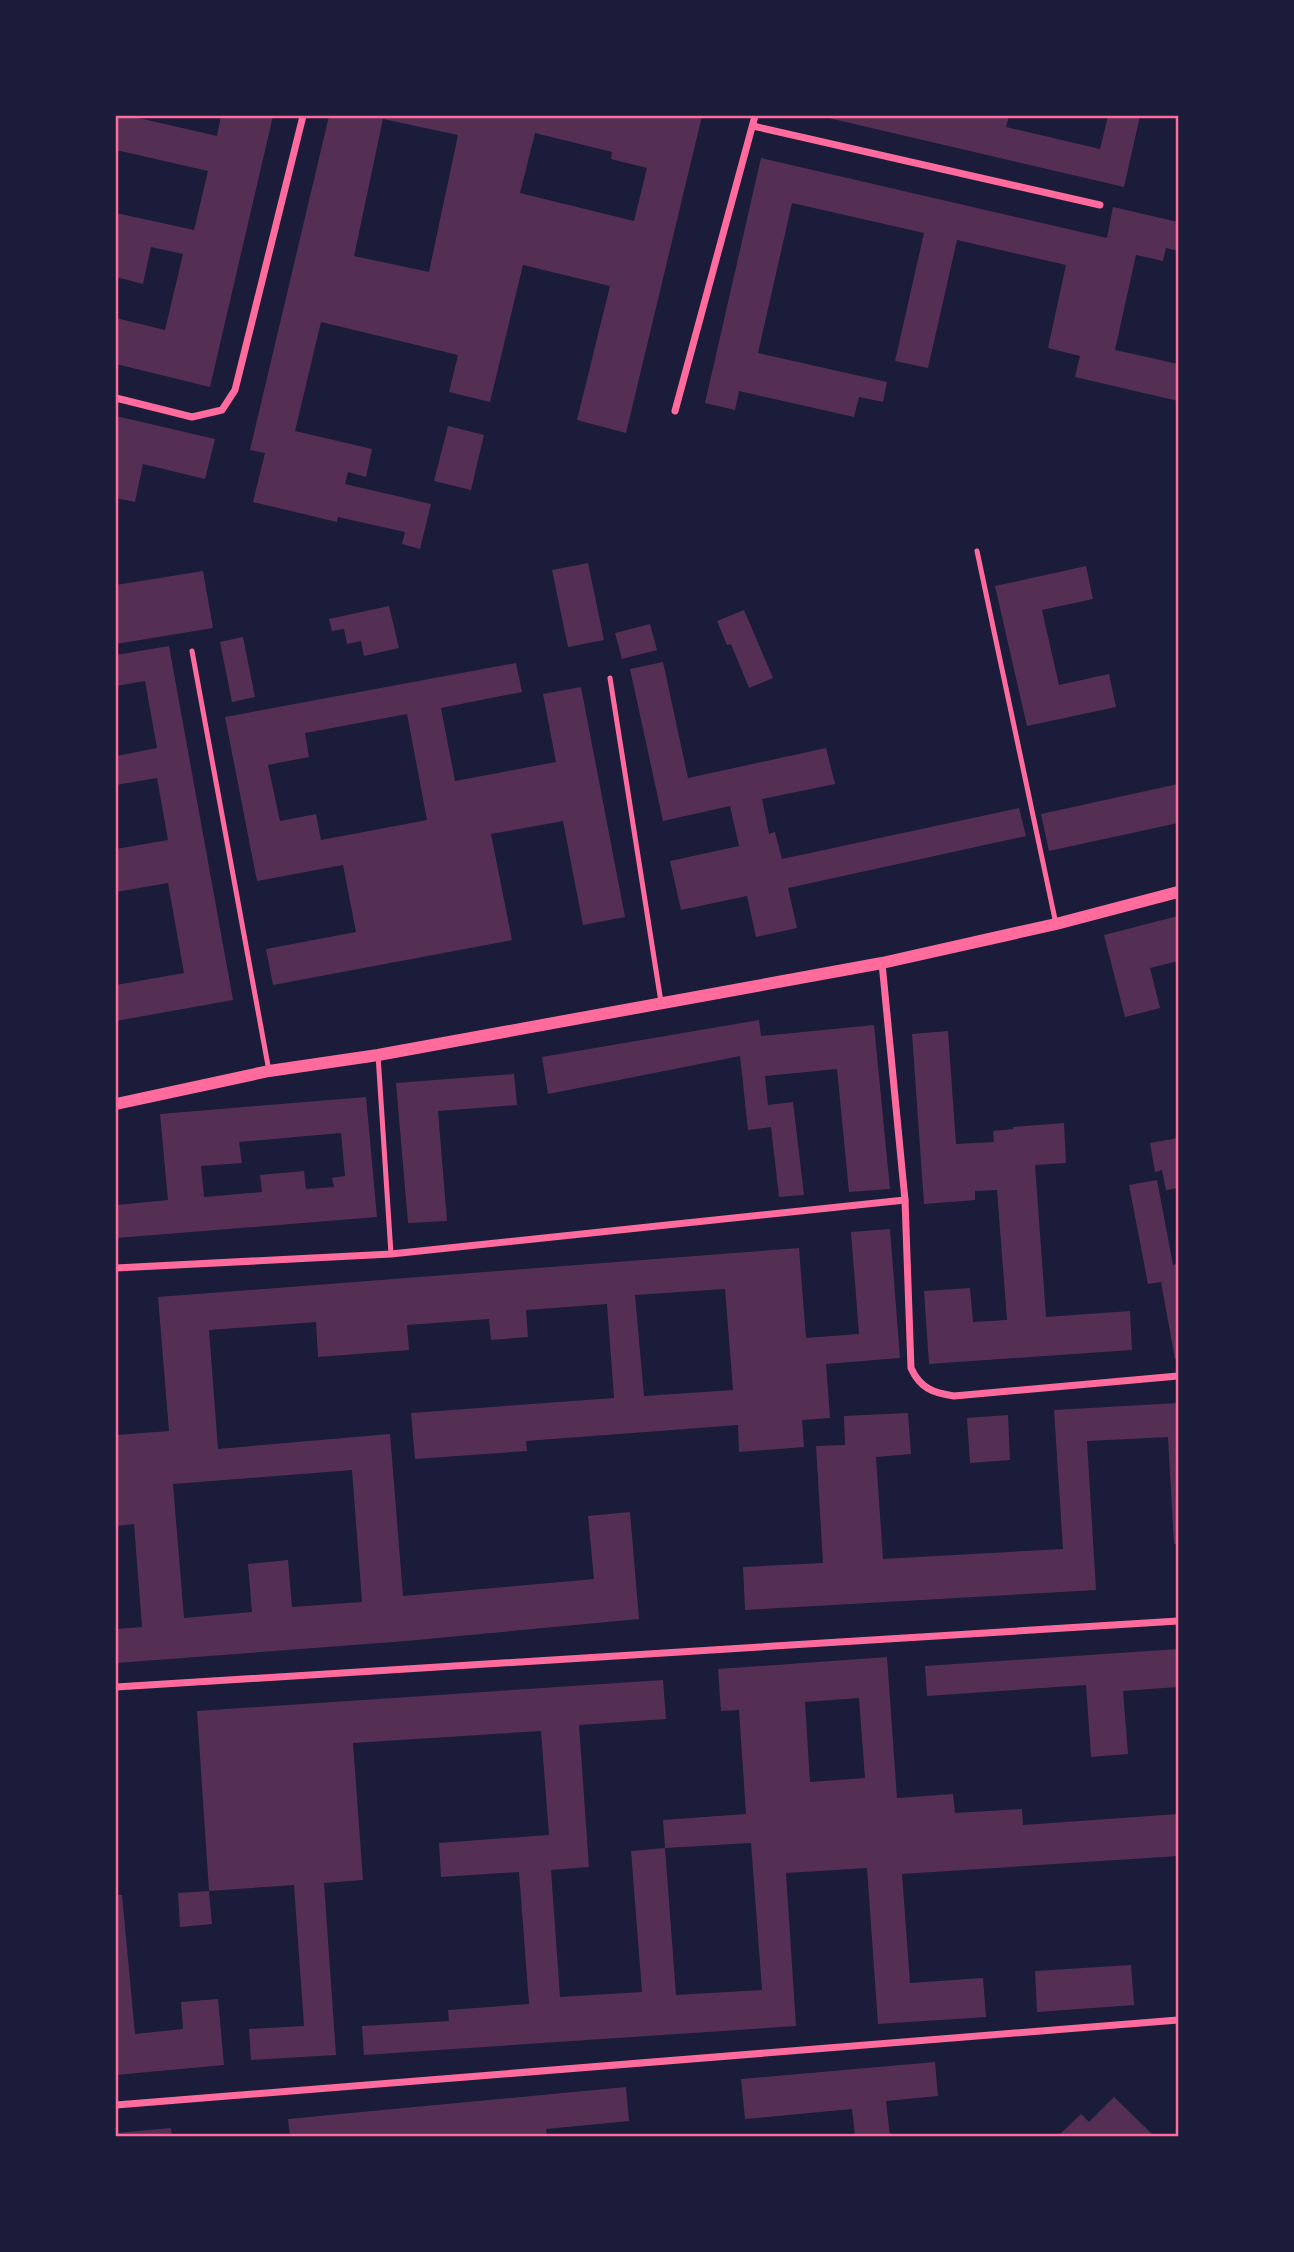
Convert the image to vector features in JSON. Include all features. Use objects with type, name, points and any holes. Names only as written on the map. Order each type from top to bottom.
[{"type":"street","points":[[116,398],[192,417],[222,410],[235,390],[303,116]]},
{"type":"street","points":[[676,411],[755,116]]},
{"type":"street","points":[[753,126],[1100,205]]},
{"type":"street","points":[[116,1104],[269,1071],[378,1055],[882,963],[1056,924],[1178,892]]},
{"type":"street","points":[[882,963],[905,1200],[911,1368],[917,1381],[932,1393],[954,1396],[1178,1376]]},
{"type":"street","points":[[116,1268],[391,1254],[905,1200]]},
{"type":"street","points":[[116,1688],[1178,1621]]},
{"type":"street","points":[[116,2105],[1178,2020]]},
{"type":"lane","points":[[977,551],[1056,924]]},
{"type":"lane","points":[[192,651],[269,1071]]},
{"type":"lane","points":[[610,678],[661,1002]]},
{"type":"lane","points":[[378,1055],[391,1254]]},
{"type":"building","points":[[116,116],[130,116],[217,136],[221,116],[273,116],[210,387],[116,364],[116,318],[165,330],[183,254],[151,247],[143,284],[116,277],[116,213],[194,230],[208,171],[116,150]]},
{"type":"building","points":[[329,116],[702,116],[626,433],[577,420],[610,286],[523,265],[490,402],[449,392],[458,355],[321,322],[295,431],[372,449],[366,477],[348,472],[345,484],[431,504],[420,549],[402,544],[405,532],[338,517],[337,522],[253,502],[265,453],[250,450]],"holes":[[[383,119],[458,135],[429,272],[354,256]],[[535,133],[612,152],[611,159],[647,168],[634,221],[520,193]]]},
{"type":"building","points":[[820,116],[1009,116],[1006,127],[1100,149],[1108,116],[1140,116],[1124,187]]},
{"type":"building","points":[[761,158],[1107,238],[1113,207],[1178,222],[1178,251],[1166,248],[1163,261],[1136,255],[1115,350],[1178,364],[1178,401],[1075,377],[1080,356],[1048,348],[1066,265],[957,240],[928,368],[895,361],[924,233],[792,203],[758,353],[887,382],[883,402],[859,397],[854,417],[739,391],[735,410],[705,403]]},
{"type":"building","points":[[116,416],[215,439],[205,479],[143,464],[135,502],[116,498]]},
{"type":"building","points":[[448,426],[484,435],[471,490],[434,481]]},
{"type":"building","points":[[588,563],[604,640],[568,647],[552,570]]},
{"type":"building","points":[[1086,566],[1093,599],[1042,610],[1059,685],[1109,674],[1116,707],[1027,726],[995,586]]},
{"type":"building","points":[[203,571],[213,628],[116,644],[116,585]]},
{"type":"building","points":[[389,606],[399,648],[364,656],[361,641],[347,644],[344,629],[332,631],[329,619]]},
{"type":"building","points":[[744,610],[773,678],[749,688],[731,644],[727,645],[717,621]]},
{"type":"building","points":[[650,624],[657,650],[622,659],[615,633]]},
{"type":"building","points":[[243,637],[255,697],[232,702],[220,642]]},
{"type":"building","points":[[169,646],[233,1000],[116,1021],[116,985],[184,973],[168,883],[116,892],[116,849],[168,840],[157,778],[116,785],[116,756],[157,748],[145,681],[116,686],[116,655]]},
{"type":"building","points":[[663,662],[688,778],[826,748],[835,784],[762,799],[769,834],[775,832],[782,859],[1019,808],[1026,836],[788,888],[797,928],[756,937],[747,896],[681,910],[670,861],[739,846],[730,806],[663,821],[630,669]]},
{"type":"building","points":[[516,663],[522,692],[441,708],[455,781],[556,762],[543,694],[581,687],[625,917],[583,925],[563,821],[491,834],[512,940],[273,985],[266,949],[356,932],[343,865],[257,881],[225,717]],"holes":[[[407,714],[427,820],[321,840],[316,814],[280,821],[268,765],[309,757],[305,733]]]},
{"type":"building","points":[[1178,784],[1178,823],[1049,851],[1041,814]]},
{"type":"building","points":[[1178,916],[1178,961],[1150,968],[1160,1008],[1125,1017],[1104,935]]},
{"type":"building","points":[[759,1020],[761,1036],[874,1025],[890,1189],[849,1192],[837,1069],[765,1076],[768,1105],[793,1102],[804,1195],[779,1197],[771,1127],[748,1130],[740,1056],[548,1094],[542,1057]]},
{"type":"building","points":[[948,1031],[956,1144],[994,1142],[993,1131],[1013,1127],[1064,1123],[1066,1163],[1035,1165],[1046,1317],[1130,1311],[1132,1350],[929,1364],[924,1291],[970,1288],[973,1322],[1007,1320],[997,1190],[975,1191],[975,1200],[924,1204],[912,1034]]},
{"type":"building","points":[[514,1074],[517,1105],[438,1111],[447,1221],[408,1223],[396,1083]]},
{"type":"building","points":[[366,1097],[377,1217],[116,1238],[116,1205],[168,1200],[160,1114]],"holes":[[[341,1133],[345,1176],[332,1178],[334,1187],[306,1189],[304,1171],[260,1175],[262,1192],[204,1197],[201,1166],[242,1163],[239,1142]]]},
{"type":"building","points":[[1178,1138],[1178,1188],[1166,1190],[1162,1170],[1155,1172],[1150,1143]]},
{"type":"building","points":[[1157,1180],[1173,1265],[1178,1263],[1178,1358],[1175,1359],[1161,1282],[1148,1284],[1129,1185]]},
{"type":"building","points":[[890,1229],[900,1358],[826,1364],[830,1418],[802,1420],[804,1447],[739,1452],[738,1425],[526,1441],[527,1451],[415,1459],[411,1413],[614,1398],[607,1304],[526,1310],[528,1337],[491,1340],[489,1319],[407,1325],[409,1350],[318,1357],[316,1322],[209,1330],[218,1449],[390,1434],[403,1596],[594,1579],[588,1516],[630,1512],[639,1619],[406,1641],[116,1663],[116,1629],[142,1627],[134,1524],[116,1526],[116,1435],[169,1431],[158,1297],[799,1248],[806,1338],[859,1334],[851,1232]],"holes":[[[725,1289],[733,1390],[644,1396],[635,1295]],[[352,1470],[362,1602],[292,1607],[288,1560],[248,1564],[252,1612],[184,1618],[173,1484]]]},
{"type":"building","points":[[1178,1403],[1178,1544],[1174,1544],[1168,1437],[1087,1441],[1096,1590],[745,1610],[743,1567],[823,1563],[816,1446],[845,1445],[844,1416],[908,1413],[911,1454],[876,1457],[883,1559],[1063,1549],[1054,1410]]},
{"type":"building","points":[[1008,1415],[1010,1460],[970,1463],[967,1418]]},
{"type":"building","points":[[1178,1649],[1178,1687],[1123,1691],[1128,1754],[1091,1757],[1086,1685],[927,1696],[925,1666]]},
{"type":"building","points":[[887,1657],[897,1798],[953,1794],[955,1813],[1022,1809],[1023,1825],[1178,1814],[1178,1856],[902,1874],[910,1983],[983,1978],[986,2017],[878,2024],[867,1868],[786,1873],[796,2026],[364,2055],[362,2026],[449,2021],[448,2010],[529,2004],[519,1872],[441,1877],[439,1843],[549,1835],[541,1731],[353,1743],[363,1880],[324,1883],[336,2055],[251,2060],[249,2029],[304,2026],[294,1885],[209,1891],[197,1711],[663,1680],[666,1719],[579,1725],[589,1867],[551,1870],[560,1997],[642,1992],[631,1851],[665,1848],[663,1820],[746,1814],[739,1710],[721,1711],[718,1669]],"holes":[[[859,1698],[865,1778],[810,1782],[805,1702]],[[751,1843],[762,1990],[676,1995],[665,1848]]]},
{"type":"building","points":[[209,1891],[212,1924],[180,1927],[178,1893]]},
{"type":"building","points":[[116,1895],[122,1895],[135,2034],[183,2029],[181,2002],[218,1999],[224,2065],[116,2075]]},
{"type":"building","points":[[1131,1965],[1134,2005],[1037,2012],[1035,1971]]},
{"type":"building","points":[[935,2062],[938,2096],[886,2101],[890,2136],[855,2136],[852,2109],[745,2119],[741,2079]]},
{"type":"building","points":[[626,2087],[629,2121],[546,2129],[547,2136],[290,2136],[288,2119]]},
{"type":"building","points":[[1114,2097],[1154,2136],[1058,2136],[1081,2114],[1089,2122]]},
{"type":"building","points":[[171,2128],[172,2136],[116,2136],[116,2133]]}]
